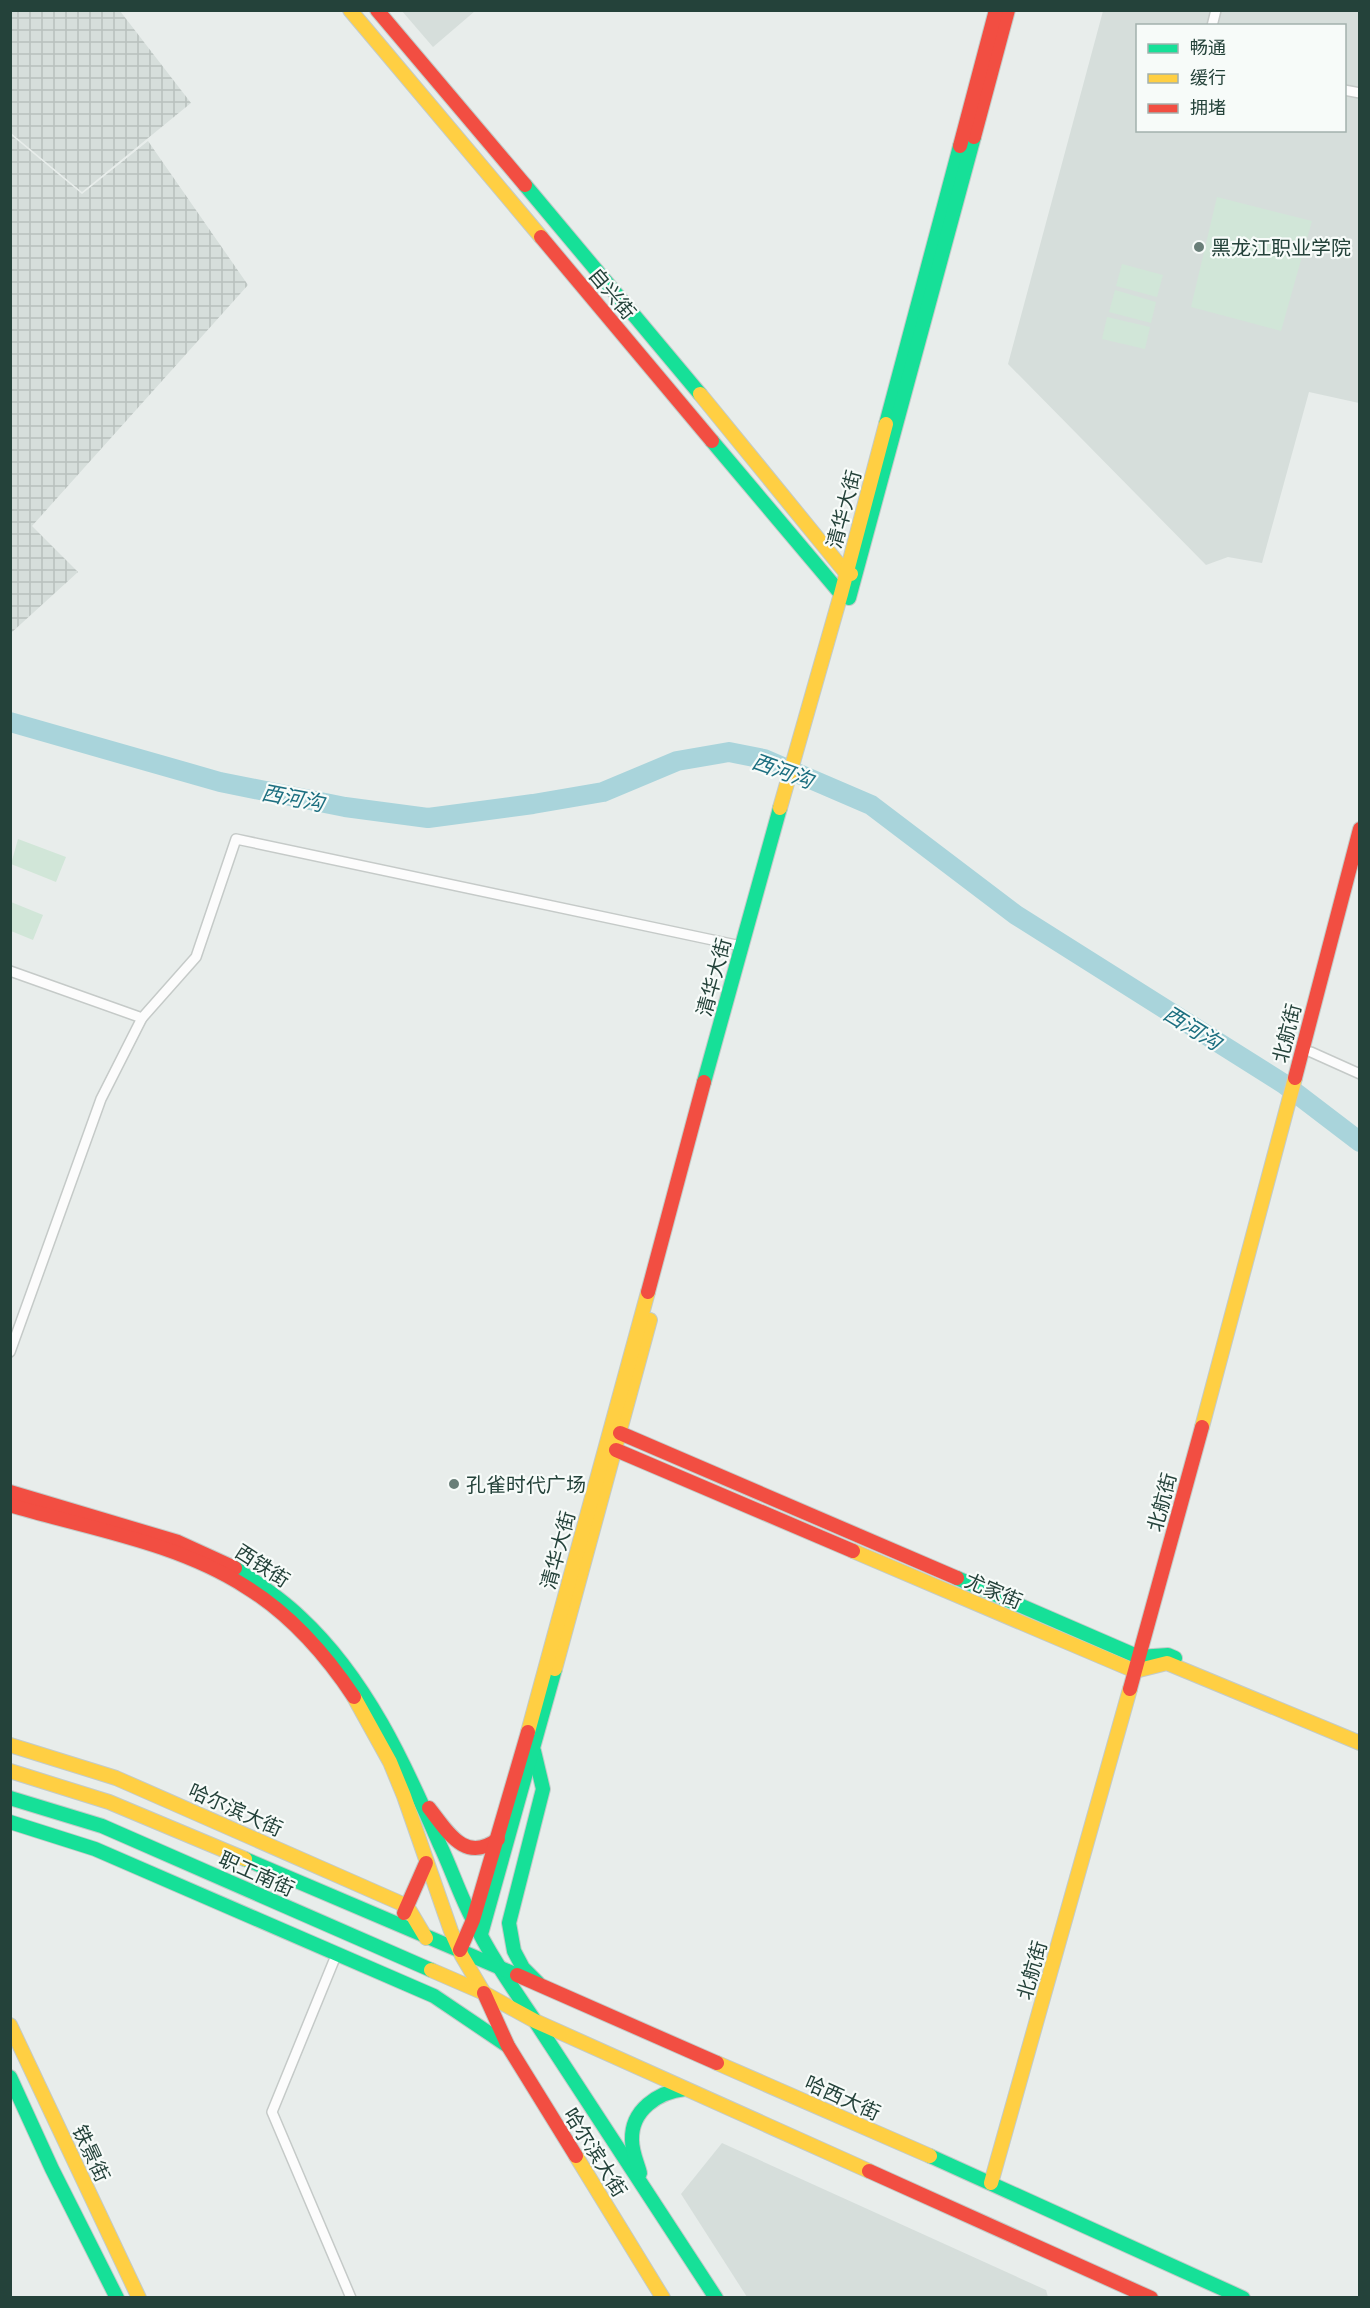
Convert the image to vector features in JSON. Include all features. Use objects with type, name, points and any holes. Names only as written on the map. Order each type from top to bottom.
[{"type":"main road","name":"自兴街","points":[[350,10],[845,595]]},
{"type":"main road","name":"自兴街","points":[[377,10],[851,574]]},
{"type":"main road","name":"清华大街","points":[[851,574],[996,10]]},
{"type":"main road","name":"清华大街","points":[[481,1934],[616,1450],[767,868],[1008,10]]},
{"type":"main road","name":"北航街","points":[[991,2183],[1139,1657],[1262,1203],[1359,829]]},
{"type":"main road","name":"清华大街","points":[[460,1950],[473,1920],[498,1839],[741,946],[767,868]]},
{"type":"main road","name":"尤家街","points":[[620,1433],[1139,1657],[1168,1655],[1359,1735]]},
{"type":"main road","name":"尤家街","points":[[616,1450],[1135,1671]]},
{"type":"main road","name":"西铁街","points":[[10,1492],[192,1549],[228,1565],[279,1597],[313,1629],[352,1677],[390,1739],[411,1791]]},
{"type":"main road","name":"西铁街","points":[[10,1505],[156,1547],[196,1561],[231,1577],[265,1600],[298,1628],[348,1691],[411,1791]]},
{"type":"main road","points":[[1135,1671],[1167,1663],[1359,1743]]},
{"type":"main road","name":"哈尔滨大街","points":[[10,1745],[116,1778],[407,1906]]},
{"type":"main road","points":[[534,1747],[535,1762],[542,1779],[543,1789],[510,1912],[508,1930],[509,1944],[520,1965],[544,1988]]},
{"type":"main road","name":"职工南街","points":[[10,1771],[109,1802],[426,1938]]},
{"type":"main road","points":[[411,1791],[453,1836],[469,1849],[475,1851],[486,1849],[498,1839]]},
{"type":"main road","name":"哈尔滨大街","points":[[411,1791],[426,1863],[460,1950],[484,1993],[508,2046],[663,2298]]},
{"type":"main road","name":"哈尔滨大街","points":[[411,1791],[473,1920],[500,1969],[716,2298]]},
{"type":"main road","name":"职工南街","points":[[10,1798],[102,1826],[484,1993]]},
{"type":"main road","points":[[10,1822],[95,1850],[434,1996],[508,2046]]},
{"type":"main road","points":[[399,1925],[426,1863]]},
{"type":"main road","points":[[407,1906],[426,1938]]},
{"type":"main road","name":"哈西大街","points":[[426,1938],[460,1950],[991,2183],[1243,2298]]},
{"type":"main road","points":[[484,1993],[535,2021],[1151,2298]]},
{"type":"main road","name":"铁景街","points":[[10,2025],[139,2298]]},
{"type":"main road","points":[[10,2077],[52,2169],[117,2298]]},
{"type":"main road","points":[[643,2184],[631,2139],[634,2126],[651,2101],[663,2093],[685,2089]]},
{"type":"street","points":[[10,1352],[100,1099],[142,1018],[196,957],[236,839],[741,946]]},
{"type":"street","points":[[10,971],[142,1018]]},
{"type":"street","points":[[1311,1052],[1359,1074]]},
{"type":"street","points":[[336,1953],[272,2112],[351,2298]]},
{"type":"shaded area","points":[[10,11],[120,11],[191,103],[82,192],[11,133]]},
{"type":"shaded area","points":[[402,11],[475,11],[433,47]]},
{"type":"shaded area","name":"黑龙江职业学院","points":[[1103,11],[1359,11],[1359,403],[1309,392],[1262,563],[1228,557],[1206,565],[1008,364]]},
{"type":"shaded area","points":[[11,135],[82,194],[148,141],[248,285],[32,526],[78,572],[11,633]]},
{"type":"shaded area","points":[[722,2143],[1046,2290],[1048,2297],[747,2297],[681,2194]]},
{"type":"green space","points":[[1217,197],[1312,221],[1281,331],[1191,307]]},
{"type":"green space","points":[[1122,264],[1163,275],[1157,297],[1116,286]]},
{"type":"green space","points":[[1115,290],[1156,302],[1151,323],[1109,312]]},
{"type":"green space","points":[[1107,317],[1150,327],[1145,349],[1102,339]]},
{"type":"green space","points":[[18,839],[66,857],[56,882],[11,864]]},
{"type":"green space","points":[[11,902],[43,915],[33,940],[11,931]]},
{"type":"waterway","name":"西河沟","points":[[10,722],[220,782],[345,807],[428,818],[603,792],[677,761],[729,752],[764,759],[871,805],[1016,915],[1284,1084],[1360,1142]]},
{"type":"traffic: fast","points":[[849,598],[974,137]]},
{"type":"traffic: fast","points":[[886,424],[960,146]]},
{"type":"traffic: fast","points":[[525,185],[700,394]]},
{"type":"traffic: fast","points":[[712,441],[841,594],[847,596]]},
{"type":"traffic: fast","points":[[704,1082],[780,808]]},
{"type":"traffic: fast","points":[[235,1568],[285,1603],[300,1617],[324,1641],[364,1695],[398,1753],[480,1933],[502,1972],[535,2021]]},
{"type":"traffic: fast","points":[[957,1578],[1139,1657],[1168,1655],[1175,1658]]},
{"type":"traffic: fast","points":[[481,1934],[555,1669]]},
{"type":"traffic: fast","points":[[534,1751],[543,1789],[509,1923],[514,1951],[523,1968],[538,1983]]},
{"type":"traffic: fast","points":[[10,1798],[102,1826],[431,1970]]},
{"type":"traffic: fast","points":[[10,1822],[95,1849],[434,1996],[508,2046]]},
{"type":"traffic: fast","points":[[245,1859],[517,1975]]},
{"type":"traffic: fast","points":[[535,2021],[716,2298]]},
{"type":"traffic: fast","points":[[10,2077],[52,2169],[117,2298]]},
{"type":"traffic: fast","points":[[640,2173],[632,2144],[636,2120],[648,2104],[665,2094],[685,2089]]},
{"type":"traffic: fast","points":[[930,2156],[1243,2298]]},
{"type":"traffic: slow","points":[[350,10],[541,237]]},
{"type":"traffic: slow","points":[[700,394],[846,573],[851,574]]},
{"type":"traffic: slow","points":[[780,808],[841,594],[886,424]]},
{"type":"traffic: slow","points":[[1202,1427],[1295,1078]]},
{"type":"traffic: slow","points":[[528,1732],[648,1292]]},
{"type":"traffic: slow","points":[[555,1669],[650,1320]]},
{"type":"traffic: slow","points":[[853,1551],[1135,1671],[1167,1663],[1360,1743]]},
{"type":"traffic: slow","points":[[991,2183],[1130,1689]]},
{"type":"traffic: slow","points":[[354,1697],[390,1762],[451,1931],[462,1956],[484,1993]]},
{"type":"traffic: slow","points":[[10,1745],[116,1778],[407,1906],[426,1938]]},
{"type":"traffic: slow","points":[[10,1771],[109,1802],[245,1859]]},
{"type":"traffic: slow","points":[[431,1970],[484,1993],[535,2021],[869,2171]]},
{"type":"traffic: slow","points":[[10,2025],[139,2298]]},
{"type":"traffic: slow","points":[[717,2063],[930,2156]]},
{"type":"traffic: slow","points":[[576,2156],[663,2298]]},
{"type":"traffic: jam","points":[[377,10],[525,185]]},
{"type":"traffic: jam","points":[[960,146],[996,10]]},
{"type":"traffic: jam","points":[[974,137],[1008,10]]},
{"type":"traffic: jam","points":[[541,237],[712,441]]},
{"type":"traffic: jam","points":[[1295,1078],[1360,829]]},
{"type":"traffic: jam","points":[[648,1292],[704,1082]]},
{"type":"traffic: jam","points":[[1130,1689],[1202,1427]]},
{"type":"traffic: jam","points":[[620,1433],[957,1578]]},
{"type":"traffic: jam","points":[[616,1450],[853,1551]]},
{"type":"traffic: jam","points":[[10,1492],[178,1542],[235,1568]]},
{"type":"traffic: jam","points":[[10,1505],[161,1548],[191,1559],[246,1587],[278,1610],[306,1636],[332,1666],[354,1697]]},
{"type":"traffic: jam","points":[[460,1950],[473,1920],[528,1732]]},
{"type":"traffic: jam","points":[[429,1808],[450,1835],[467,1847],[486,1846],[498,1839]]},
{"type":"traffic: jam","points":[[404,1913],[426,1863]]},
{"type":"traffic: jam","points":[[517,1975],[717,2063]]},
{"type":"traffic: jam","points":[[484,1993],[508,2046],[576,2156]]},
{"type":"traffic: jam","points":[[869,2171],[1151,2298]]},
{"type":"place","name":"黑龙江职业学院","points":[[1199,247]]},
{"type":"place","name":"孔雀时代广场","points":[[454,1484]]}]
